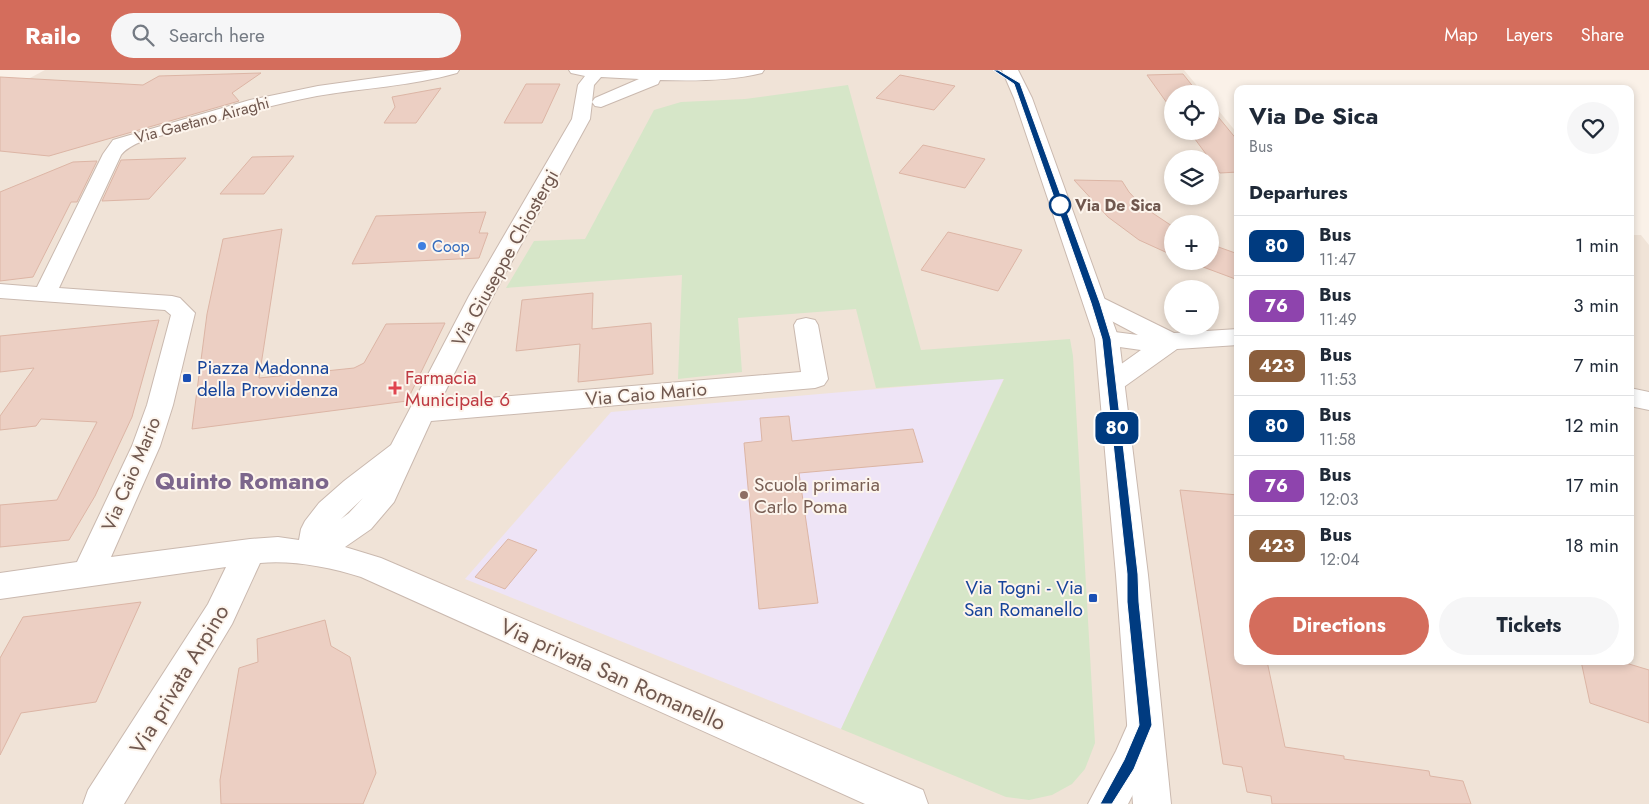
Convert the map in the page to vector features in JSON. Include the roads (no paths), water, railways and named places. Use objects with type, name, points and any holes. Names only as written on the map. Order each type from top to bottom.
[{"type":"street","name":"Via Gaetano Airaghi","points":[[45,294],[112,154],[120,144],[250,105],[318,91],[433,75],[451,70]]},
{"type":"street","points":[[576,70],[662,76],[700,76],[756,70]]},
{"type":"street","points":[[996,70],[1014,76],[1095,303],[1106,339],[1112,383],[1152,804]]},
{"type":"street","name":"Via Giuseppe Chiostergi","points":[[581,119],[586,86],[596,72]]},
{"type":"street","name":"Via Giuseppe Chiostergi","points":[[601,102],[618,74]]},
{"type":"street","name":"Via Giuseppe Chiostergi","points":[[313,553],[360,521],[384,494],[403,450],[481,296],[581,119],[601,102],[662,76]]},
{"type":"street","points":[[0,291],[45,294]]},
{"type":"street","name":"Via Caio Mario","points":[[45,294],[172,303],[183,313],[160,405],[146,446],[87,575]]},
{"type":"street","points":[[1095,303],[1171,342]]},
{"type":"street","name":"Via Caio Mario","points":[[422,413],[815,379],[806,325]]},
{"type":"street","points":[[1106,339],[1144,343],[1234,337]]},
{"type":"street","points":[[1112,383],[1171,342]]},
{"type":"street","points":[[1634,398],[1649,401]]},
{"type":"street","points":[[0,586],[250,551],[278,549],[313,553]]},
{"type":"street","name":"Via privata Arpino","points":[[102,804],[220,614],[250,551]]},
{"type":"street","name":"Via privata San Romanello","points":[[313,553],[344,559],[370,567],[909,804]]},
{"type":"street","points":[[1107,804],[1129,764],[1145,725]]},
{"type":"place","name":"Via De Sica","points":[[1060,205]]},
{"type":"place","name":"Coop","points":[[422,246]]},
{"type":"place","name":"Piazza Madonna della Provvidenza","points":[[187,378]]},
{"type":"place","name":"Farmacia Municipale 6","points":[[395,388]]},
{"type":"place","name":"Scuola primaria Carlo Poma","points":[[744,495]]},
{"type":"place","name":"Via Togni - Via San Romanello","points":[[1093,598]]},
{"type":"district","name":"Quinto Romano","points":[[242,480]]}]
